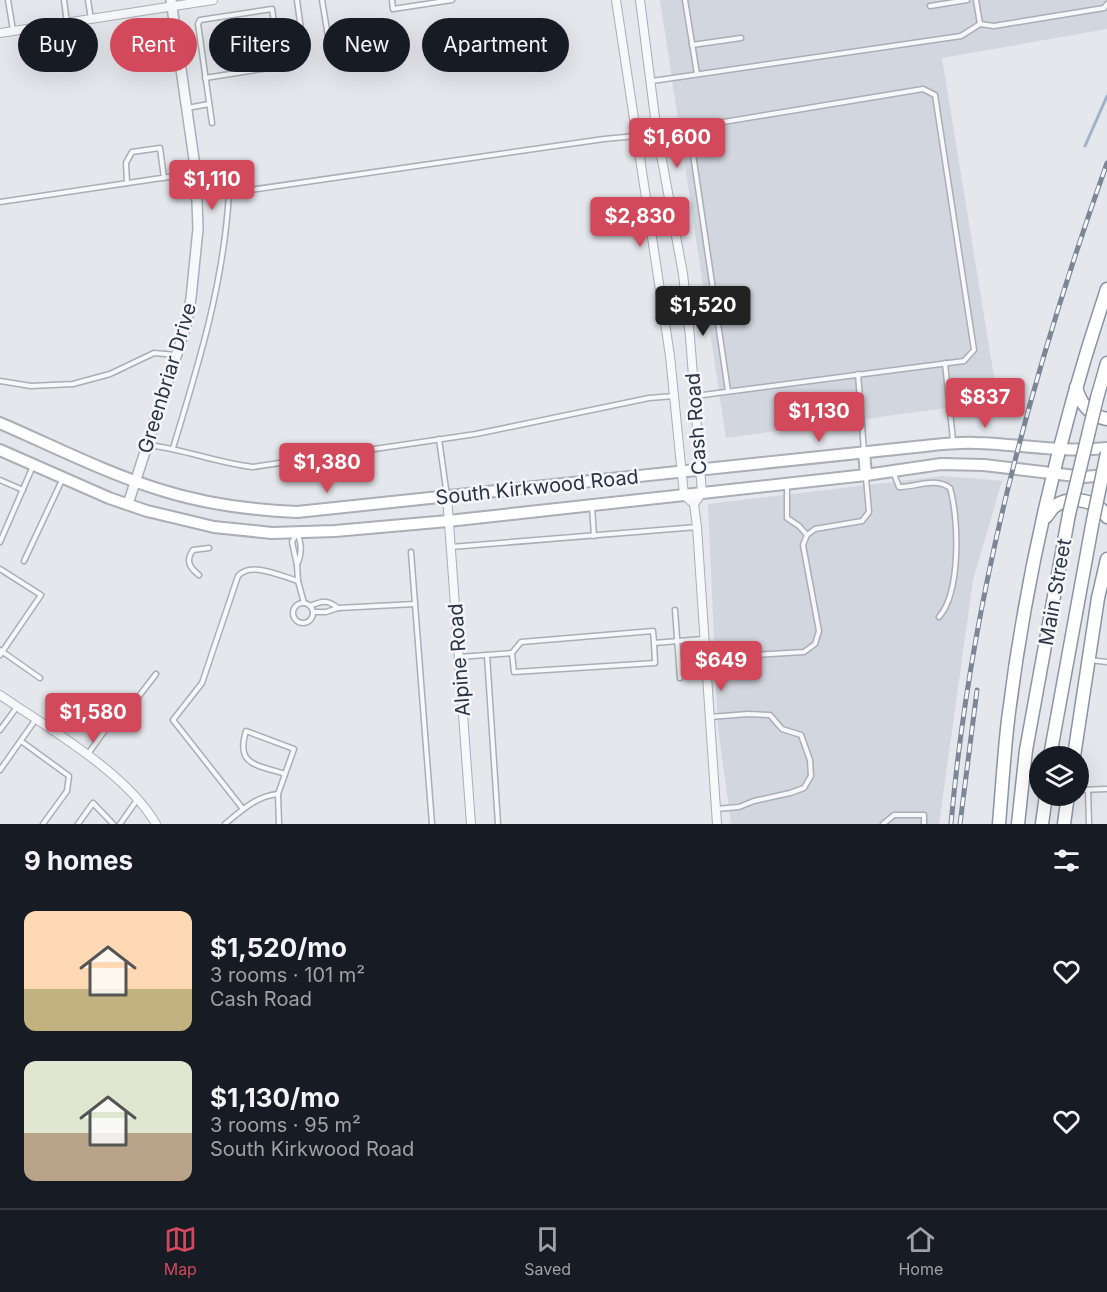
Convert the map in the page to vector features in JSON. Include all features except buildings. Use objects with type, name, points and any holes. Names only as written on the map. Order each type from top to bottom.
[{"type":"highway","points":[[999,824],[1008,720],[1043,521],[1076,386],[1107,289]]},
{"type":"highway","name":"Main Street","points":[[1018,824],[1026,750],[1070,514],[1107,363]]},
{"type":"highway","points":[[1076,386],[1079,399],[1087,409],[1107,419]]},
{"type":"highway","name":"Main Street","points":[[1052,746],[1107,453]]},
{"type":"highway","points":[[1043,521],[1053,507],[1078,500],[1091,502],[1104,511],[1107,517]]},
{"type":"highway","points":[[1076,746],[1089,660],[1104,591],[1107,559]]},
{"type":"highway","points":[[1042,824],[1044,806]]},
{"type":"highway","points":[[1064,824],[1066,806]]},
{"type":"main road","name":"South Kirkwood Road","points":[[0,423],[135,482],[164,491],[231,506],[297,512],[911,447],[974,443],[1059,449],[1107,448]]},
{"type":"main road","points":[[911,447],[914,467]]},
{"type":"main road","points":[[891,449],[894,470]]},
{"type":"main road","name":"South Kirkwood Road","points":[[0,450],[128,504],[166,516],[214,527],[272,533],[335,531],[448,521],[866,475],[914,467],[968,464],[1084,477],[1107,475]]},
{"type":"main road","points":[[864,452],[866,475]]},
{"type":"main road","points":[[297,512],[297,533]]},
{"type":"street","points":[[96,18],[171,3],[209,0]]},
{"type":"street","name":"Cash Road","points":[[616,0],[670,356],[684,495]]},
{"type":"street","name":"Cash Road","points":[[640,0],[657,133],[682,274],[702,493]]},
{"type":"street","name":"Greenbriar Drive","points":[[128,504],[177,355],[191,298],[198,229],[196,173],[171,3]]},
{"type":"street","points":[[0,33],[18,30]]},
{"type":"street","points":[[636,136],[657,133]]},
{"type":"street","points":[[694,504],[702,493]]},
{"type":"street","points":[[684,495],[694,504],[697,527],[717,824]]},
{"type":"street","name":"Alpine Road","points":[[447,496],[471,824]]},
{"type":"street","points":[[0,695],[87,755],[129,788],[156,824]]},
{"type":"lane","points":[[8,0],[13,31]]},
{"type":"lane","points":[[64,0],[66,18]]},
{"type":"lane","points":[[88,0],[91,18]]},
{"type":"lane","points":[[297,0],[299,18]]},
{"type":"lane","points":[[322,0],[325,18]]},
{"type":"lane","points":[[392,0],[393,9],[452,0]]},
{"type":"lane","points":[[685,0],[697,74]]},
{"type":"lane","points":[[930,6],[968,0]]},
{"type":"lane","points":[[976,0],[980,24]]},
{"type":"lane","points":[[650,81],[961,36],[980,24],[994,26],[1104,8],[1107,4]]},
{"type":"lane","points":[[218,18],[272,9],[273,18]]},
{"type":"lane","points":[[209,20],[200,21],[198,24],[212,123]]},
{"type":"lane","points":[[692,45],[741,38]]},
{"type":"lane","points":[[205,78],[243,72]]},
{"type":"lane","points":[[657,133],[923,89],[935,95],[974,350],[964,361],[694,396]]},
{"type":"lane","points":[[187,108],[209,104]]},
{"type":"lane","points":[[689,127],[728,391]]},
{"type":"lane","points":[[198,193],[229,194],[636,136]]},
{"type":"lane","points":[[127,183],[126,163],[132,152],[160,148],[164,178]]},
{"type":"lane","points":[[0,202],[196,173]]},
{"type":"lane","points":[[173,448],[212,313],[226,232],[229,194]]},
{"type":"lane","points":[[0,381],[31,386],[74,384],[110,374],[154,353],[177,355]]},
{"type":"lane","points":[[945,363],[954,444]]},
{"type":"lane","points":[[858,374],[864,452]]},
{"type":"lane","points":[[147,445],[173,448],[253,467],[476,434],[649,398],[674,396]]},
{"type":"lane","points":[[439,439],[447,496]]},
{"type":"lane","points":[[0,542],[34,464]]},
{"type":"lane","points":[[894,470],[899,487],[937,483],[948,485],[950,488],[958,551],[948,599],[939,617]]},
{"type":"lane","points":[[706,658],[804,652],[815,644],[819,631],[803,545],[807,535],[815,530],[862,520],[869,512],[866,475]]},
{"type":"lane","points":[[24,561],[63,477]]},
{"type":"lane","points":[[0,480],[22,490]]},
{"type":"lane","points":[[787,482],[787,518],[800,526],[807,535]]},
{"type":"lane","points":[[592,505],[594,536]]},
{"type":"lane","points":[[450,547],[697,527]]},
{"type":"lane","points":[[297,533],[292,542],[304,603]]},
{"type":"lane","points":[[297,533],[302,543],[301,556],[297,565]]},
{"type":"lane","points":[[199,574],[191,569],[190,553],[198,549],[209,548]]},
{"type":"lane","points":[[411,552],[432,824]]},
{"type":"lane","points":[[0,569],[41,595],[1,652],[40,678]]},
{"type":"lane","points":[[243,809],[173,720],[202,683],[238,576],[242,571],[253,569],[298,580]]},
{"type":"lane","points":[[310,606],[324,601],[331,602],[338,608]]},
{"type":"lane","points":[[304,603],[310,606],[313,612],[311,619],[306,623],[296,620],[293,614],[298,604],[304,603]]},
{"type":"lane","points":[[313,612],[326,612],[338,608],[415,604]]},
{"type":"lane","points":[[675,610],[680,678]]},
{"type":"lane","points":[[653,631],[654,663],[514,672],[512,653],[521,642],[653,631]]},
{"type":"lane","points":[[654,643],[705,639]]},
{"type":"lane","points":[[459,657],[512,653]]},
{"type":"lane","points":[[487,655],[498,824]]},
{"type":"lane","points":[[1089,660],[1107,662]]},
{"type":"lane","points":[[87,755],[114,719],[126,713],[156,674]]},
{"type":"lane","points":[[0,730],[2,724],[17,706]]},
{"type":"lane","points":[[710,717],[770,715],[782,729],[801,735],[810,760],[811,776],[804,788],[739,807],[716,808]]},
{"type":"lane","points":[[0,770],[36,719]]},
{"type":"lane","points":[[279,824],[278,794],[294,749],[246,731],[242,744],[244,757],[250,762],[285,774]]},
{"type":"lane","points":[[21,741],[69,776],[67,791],[44,824]]},
{"type":"lane","points":[[1089,790],[1107,789]]},
{"type":"lane","points":[[225,824],[265,795],[278,794]]},
{"type":"lane","points":[[120,824],[138,799]]},
{"type":"lane","points":[[78,824],[93,803],[113,824]]},
{"type":"lane","points":[[1088,806],[1089,824]]},
{"type":"lane","points":[[883,824],[894,815],[924,815],[924,824]]},
{"type":"shaded area","points":[[660,0],[1107,0],[1107,29],[942,58],[998,401],[726,438]]},
{"type":"shaded area","points":[[943,476],[1002,481],[973,580],[939,824],[731,824],[718,727],[708,504]]},
{"type":"waterway","points":[[1085,146],[1107,96]]},
{"type":"railway","points":[[951,824],[960,739],[973,655],[1008,488],[1053,324],[1107,163]]},
{"type":"railway","points":[[960,824],[977,690]]}]
